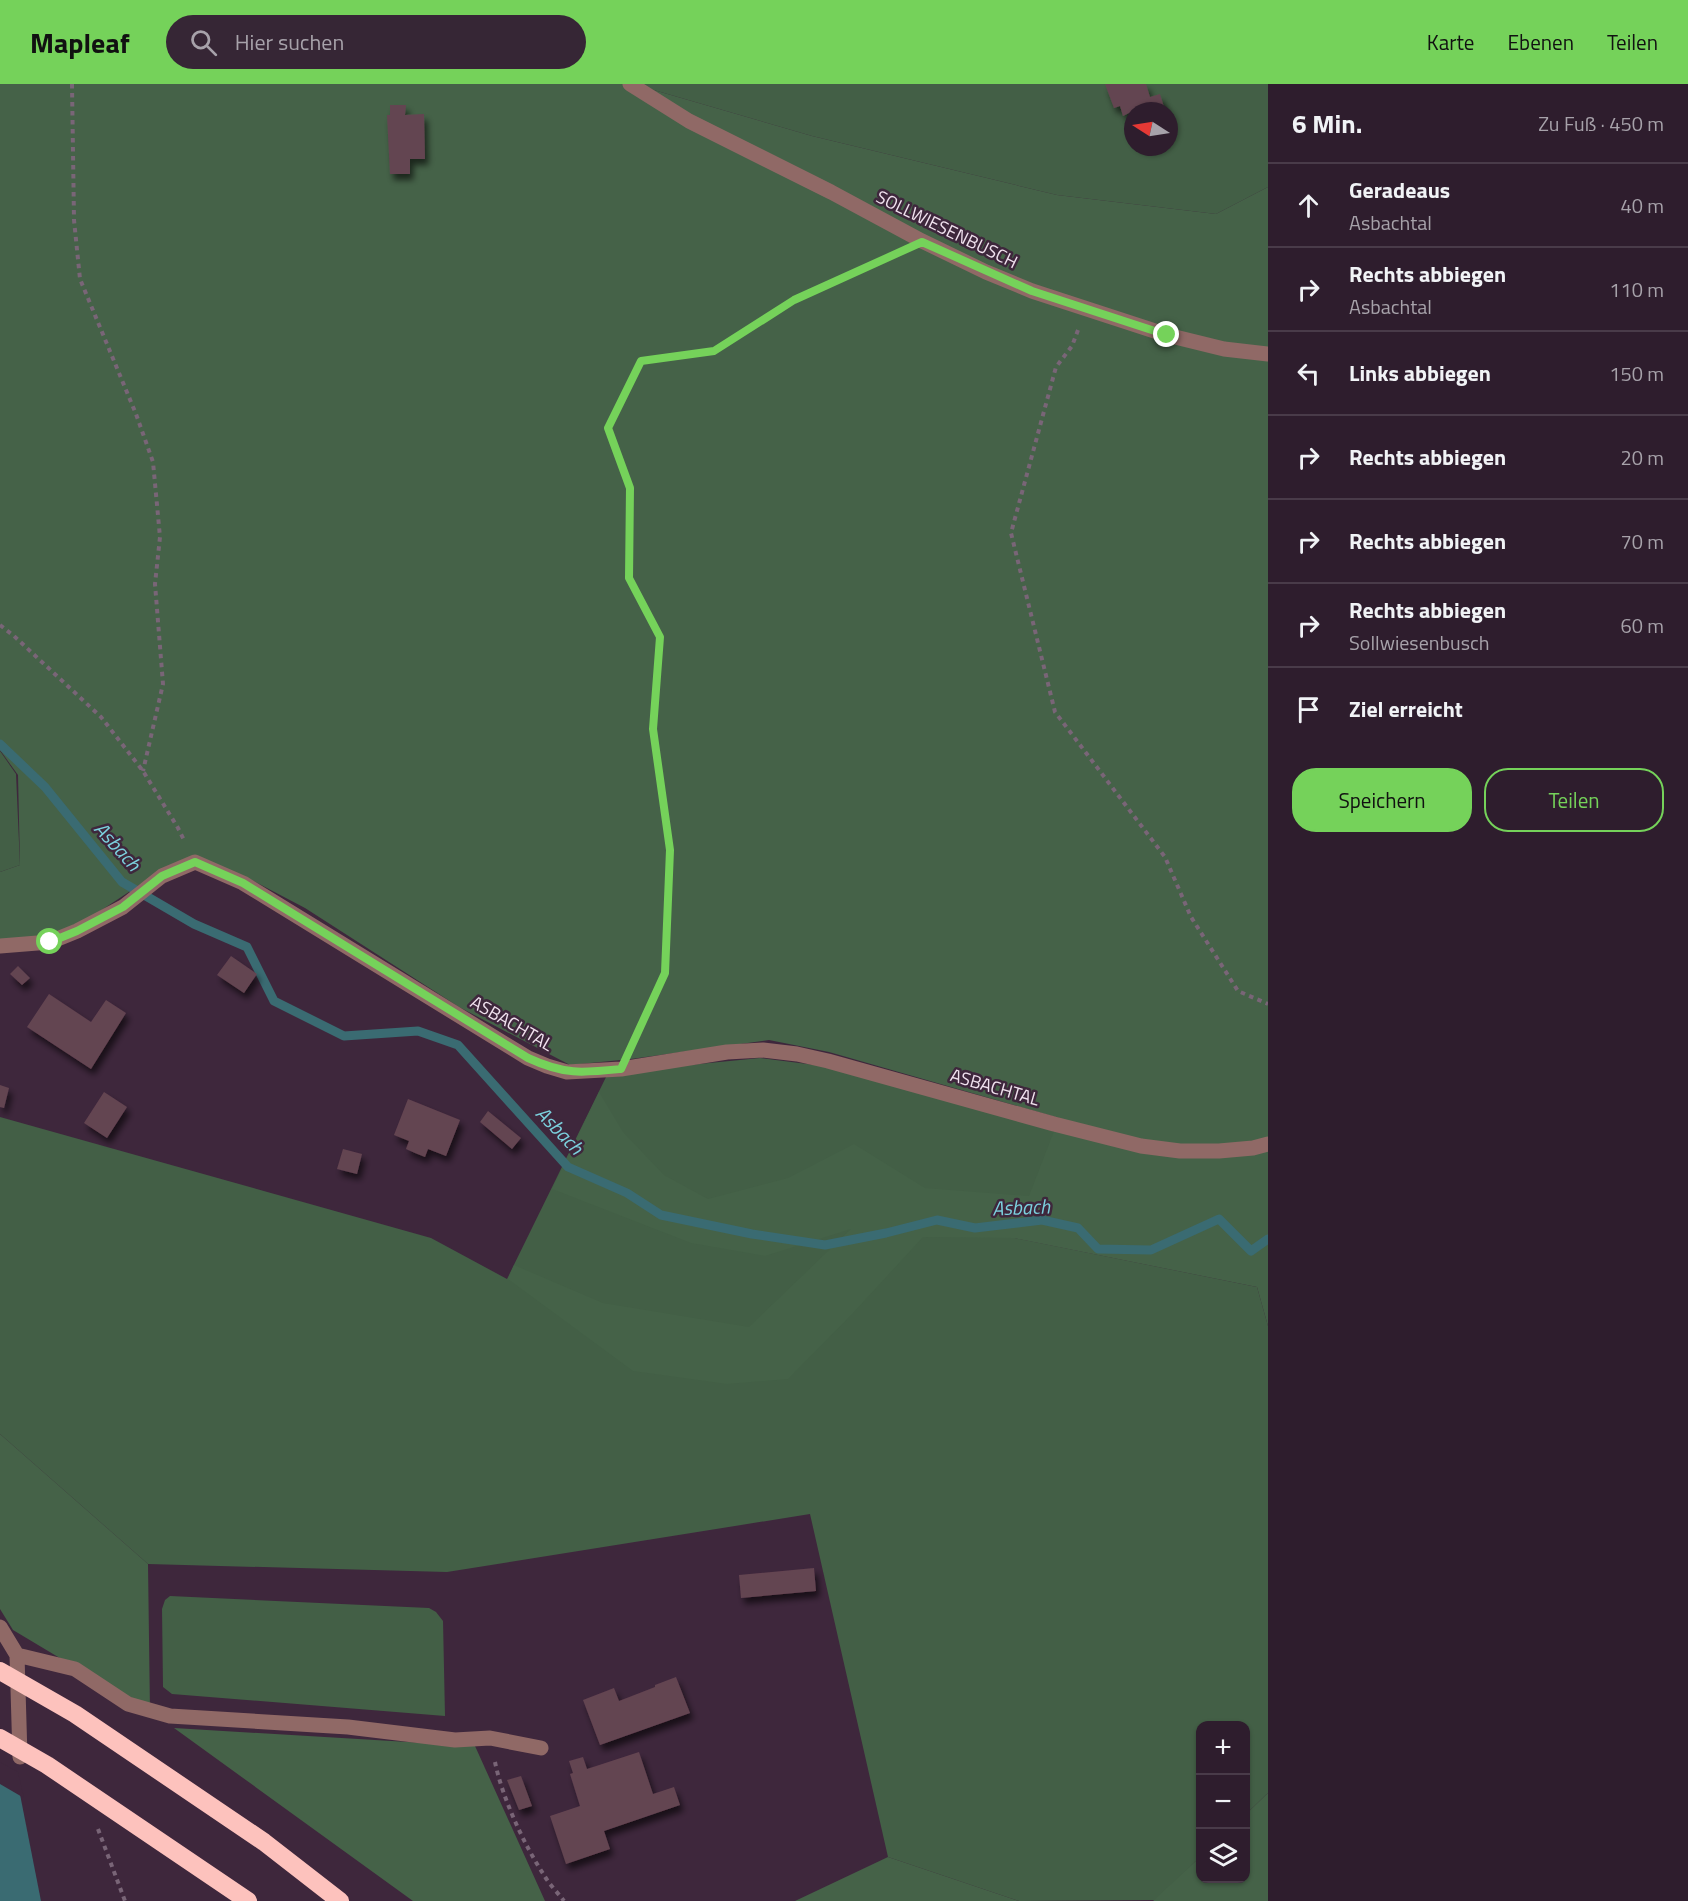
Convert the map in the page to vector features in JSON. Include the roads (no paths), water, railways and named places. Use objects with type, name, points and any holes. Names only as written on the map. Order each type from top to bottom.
[{"type":"highway","points":[[0,1671],[84,1720],[264,1842],[340,1901]]},
{"type":"highway","points":[[0,1738],[47,1765],[248,1901]]},
{"type":"street","name":"SOLLWIESENBUSCH","points":[[630,84],[689,122],[831,192],[922,242],[1032,291],[1167,335],[1224,349],[1268,354]]},
{"type":"street","name":"ASBACHTAL","points":[[0,946],[50,942],[77,931],[123,907],[162,876],[195,862],[243,883],[528,1058],[567,1072],[621,1069],[708,1055],[763,1050],[828,1061],[1141,1146],[1180,1151],[1220,1151],[1268,1144]]},
{"type":"street","points":[[0,1627],[17,1655],[20,1758]]},
{"type":"street","points":[[17,1655],[75,1669],[128,1704],[170,1716],[348,1727],[454,1740],[490,1738],[541,1748]]},
{"type":"waterway","name":"Asbach","points":[[0,744],[45,787],[122,882],[194,924],[247,947],[274,1001],[344,1036],[418,1031],[458,1045],[568,1167],[627,1193],[661,1215],[752,1234],[825,1245],[937,1220],[975,1228],[1042,1220],[1078,1228],[1098,1249],[1151,1250],[1219,1219],[1251,1251],[1268,1239]]}]
